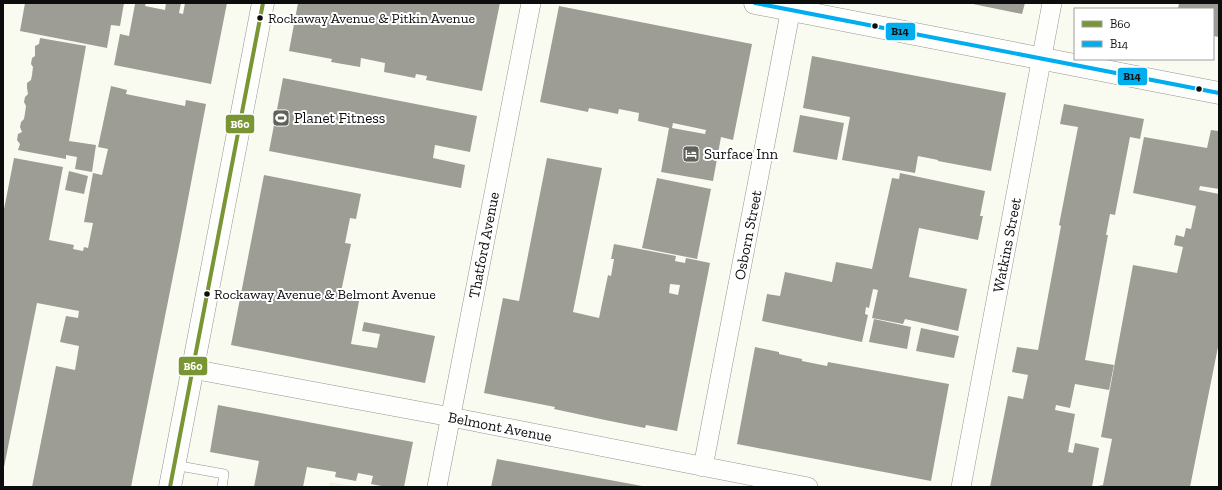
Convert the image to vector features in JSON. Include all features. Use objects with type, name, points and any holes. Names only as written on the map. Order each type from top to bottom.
[{"type":"street","points":[[170,487],[263,3]]},
{"type":"street","name":"Thatford Avenue","points":[[437,487],[531,3]]},
{"type":"street","points":[[755,3],[792,6],[1219,93]]},
{"type":"street","name":"Watkins Street","points":[[961,487],[1052,3]]},
{"type":"street","name":"Osborn Street","points":[[703,467],[792,6]]},
{"type":"street","name":"Belmont Avenue","points":[[192,369],[451,417],[808,487]]},
{"type":"lane","points":[[174,465],[224,474],[222,487]]},
{"type":"green space","points":[[330,482],[358,487],[329,487]]},
{"type":"building","points":[[25,3],[124,3],[120,26],[111,25],[107,48],[20,31]]},
{"type":"building","points":[[132,3],[146,3],[145,6],[165,10],[166,3],[181,3],[179,13],[183,14],[185,3],[227,3],[211,84],[114,65],[120,34],[129,36],[135,4]]},
{"type":"building","points":[[298,3],[500,3],[482,91],[426,80],[427,76],[416,74],[415,78],[384,72],[385,63],[361,58],[360,67],[331,62],[332,59],[289,51]]},
{"type":"building","points":[[968,3],[1025,3],[1022,14]]},
{"type":"building","points":[[1179,3],[1219,3],[1219,37],[1214,36],[1214,8],[1178,8]]},
{"type":"building","points":[[559,6],[752,44],[733,140],[721,137],[713,181],[661,172],[669,128],[638,121],[639,113],[619,109],[618,114],[589,108],[588,112],[540,102]],"holes":[[[673,123],[706,130],[705,134],[672,128]]]},
{"type":"building","points":[[40,38],[86,46],[69,141],[96,145],[92,172],[75,169],[77,157],[66,155],[66,159],[18,150],[20,144],[17,140],[18,134],[22,132],[20,127],[25,113],[25,97],[28,94],[27,83],[31,80],[33,67],[31,64],[32,58],[35,56],[35,46],[39,44]]},
{"type":"building","points":[[812,56],[1006,93],[991,171],[918,156],[915,173],[842,160],[850,117],[803,108]]},
{"type":"building","points":[[283,78],[477,116],[470,152],[435,145],[433,158],[465,165],[461,188],[269,151]]},
{"type":"building","points":[[111,86],[127,90],[126,94],[185,106],[186,100],[206,104],[180,241],[131,487],[32,487],[56,366],[75,370],[79,346],[60,342],[66,316],[78,318],[79,311],[37,303],[3,472],[3,214],[14,158],[63,167],[49,240],[74,245],[73,249],[83,251],[84,247],[88,248],[93,223],[84,222],[93,173],[102,175],[108,149],[98,147]]},
{"type":"building","points":[[1064,104],[1144,119],[1140,139],[1130,137],[1115,215],[1110,214],[1106,235],[1108,235],[1085,360],[1114,365],[1109,390],[1075,384],[1070,408],[1056,405],[1055,410],[1075,414],[1068,452],[1073,453],[1075,443],[1099,448],[1092,487],[990,487],[1008,396],[1023,399],[1028,375],[1012,372],[1017,347],[1038,350],[1061,226],[1059,225],[1078,127],[1060,124]]},
{"type":"building","points":[[800,115],[844,123],[837,160],[793,152]]},
{"type":"building","points":[[1211,130],[1219,131],[1219,189],[1200,186],[1199,190],[1219,194],[1219,342],[1190,487],[1098,487],[1103,485],[1112,439],[1101,437],[1133,265],[1177,273],[1183,247],[1174,245],[1176,235],[1184,237],[1186,228],[1191,229],[1196,206],[1133,193],[1144,137],[1207,148]]},
{"type":"building","points":[[547,158],[602,168],[573,312],[599,318],[608,275],[611,276],[614,259],[611,259],[614,244],[676,256],[675,261],[685,263],[686,258],[710,263],[677,431],[646,425],[645,428],[554,409],[555,407],[484,393],[503,298],[519,301]],"holes":[[[670,284],[680,285],[678,295],[669,293]]]},
{"type":"building","points":[[69,171],[88,176],[84,194],[65,190]]},
{"type":"building","points":[[900,173],[985,191],[980,216],[983,216],[978,240],[919,228],[909,277],[967,289],[958,331],[905,319],[903,324],[872,318],[878,290],[873,289],[869,308],[866,307],[865,314],[868,315],[862,342],[762,321],[767,294],[780,296],[785,272],[832,282],[836,262],[872,269],[892,178],[899,179]]},
{"type":"building","points":[[264,175],[361,194],[356,219],[350,218],[345,243],[351,244],[341,292],[360,296],[351,344],[377,348],[380,334],[362,331],[364,322],[435,336],[425,383],[231,345]]},
{"type":"building","points":[[657,178],[711,189],[697,259],[642,248]]},
{"type":"building","points":[[874,319],[911,327],[907,349],[869,342]]},
{"type":"building","points":[[921,328],[959,336],[954,358],[916,351]]},
{"type":"building","points":[[755,347],[779,352],[779,354],[802,359],[802,361],[827,366],[828,362],[949,384],[931,481],[737,444]]},
{"type":"building","points":[[218,405],[413,442],[404,487],[387,487],[371,484],[373,476],[358,473],[356,481],[335,477],[336,472],[307,467],[303,487],[254,487],[259,461],[210,452]]},
{"type":"building","points":[[497,459],[642,486],[642,487],[491,487]]},
{"type":"transit line","name":"B60","points":[[170,487],[263,3]]},
{"type":"transit line","name":"B14","points":[[755,3],[1219,93]]},
{"type":"place","name":"Rockaway Avenue & Pitkin Avenue","points":[[260,18]]},
{"type":"place","name":"Planet Fitness","points":[[281,118]]},
{"type":"place","name":"Surface Inn","points":[[691,154]]},
{"type":"place","name":"Rockaway Avenue & Belmont Avenue","points":[[207,294]]}]
